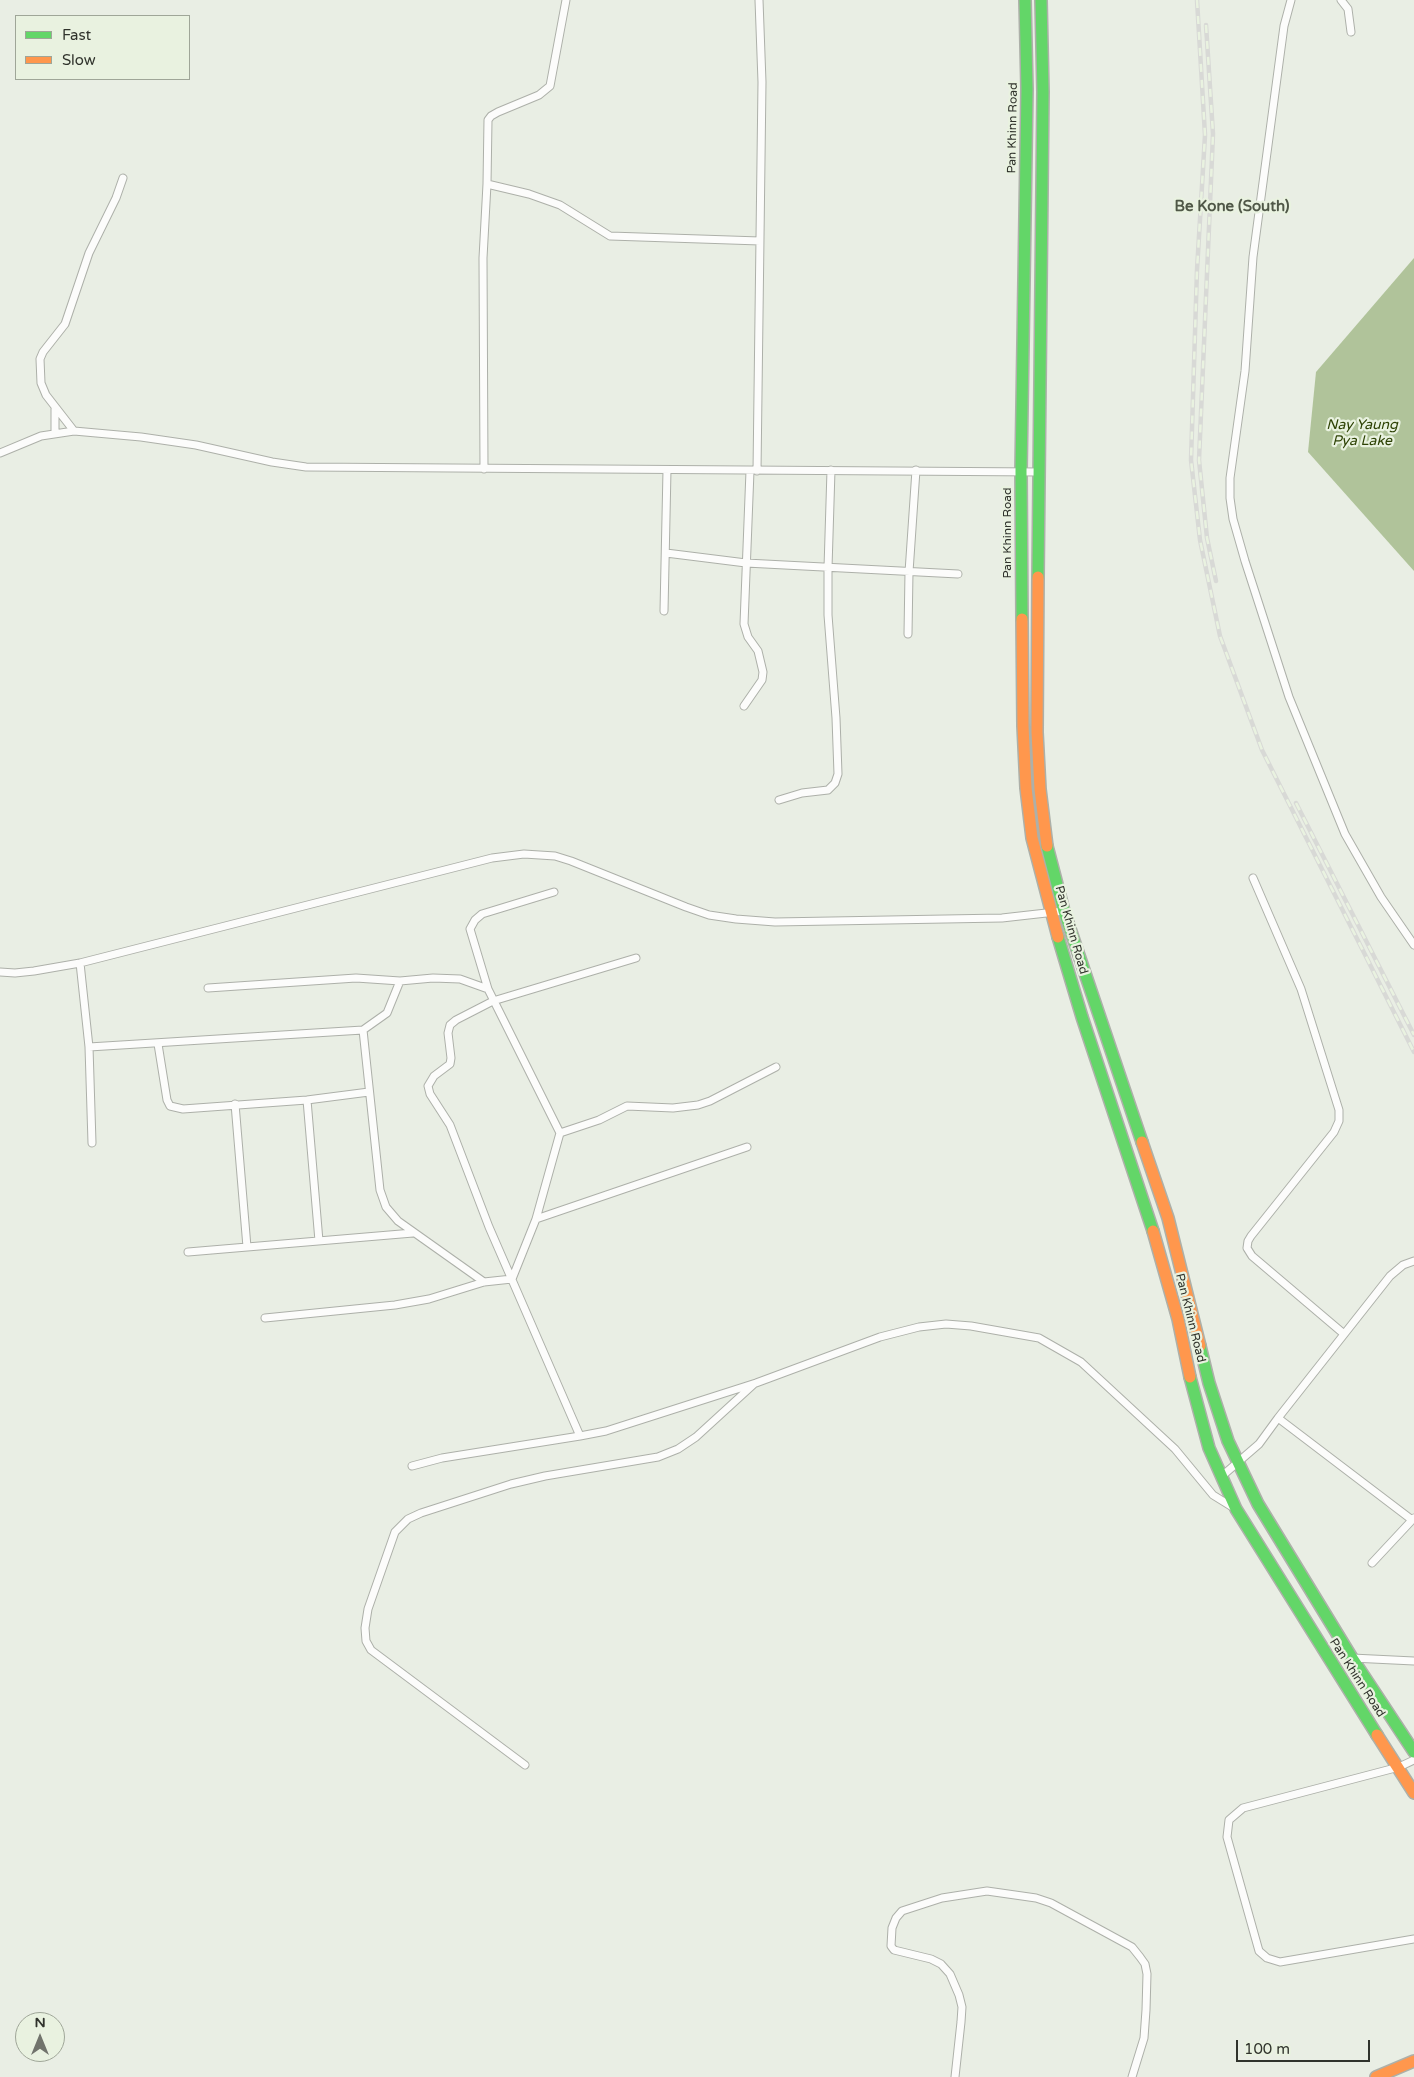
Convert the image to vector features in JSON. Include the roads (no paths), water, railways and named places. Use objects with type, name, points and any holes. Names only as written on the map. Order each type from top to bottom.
[{"type":"main road","name":"Pan Khinn Road","points":[[1025,0],[1027,89],[1022,471],[1026,788],[1032,838],[1051,914],[1082,1017],[1150,1220],[1178,1319],[1196,1404],[1209,1448],[1236,1509],[1322,1649],[1399,1767],[1414,1794]]},
{"type":"main road","name":"Pan Khinn Road","points":[[1041,0],[1043,92],[1037,732],[1040,788],[1046,840],[1064,911],[1168,1218],[1222,1425],[1238,1464],[1258,1504],[1352,1658],[1414,1752]]},
{"type":"main road","points":[[1376,2077],[1414,2061]]},
{"type":"street","points":[[484,469],[483,268],[488,120],[498,112],[540,95],[550,86],[566,0]]},
{"type":"street","points":[[744,706],[762,680],[763,672],[758,651],[748,637],[744,624],[746,563],[754,471],[760,241],[762,82],[759,0]]},
{"type":"street","points":[[1291,0],[1284,26],[1253,257],[1244,371],[1230,478],[1230,498],[1233,519],[1240,544],[1277,664],[1345,834],[1381,897],[1414,945]]},
{"type":"street","points":[[1342,0],[1348,9],[1351,32]]},
{"type":"street","points":[[74,431],[46,395],[42,383],[40,359],[43,352],[65,324],[89,253],[116,198],[123,178]]},
{"type":"street","points":[[487,184],[529,194],[560,205],[610,236],[760,241]]},
{"type":"street","points":[[55,408],[55,433]]},
{"type":"street","points":[[0,453],[26,441],[55,433],[74,431],[109,433],[187,444],[289,465],[484,469],[1040,472]]},
{"type":"street","points":[[664,611],[667,470]]},
{"type":"street","points":[[779,800],[802,793],[828,790],[835,783],[838,774],[828,568],[831,470]]},
{"type":"street","points":[[908,634],[909,572],[916,470]]},
{"type":"street","points":[[666,553],[746,563],[958,574]]},
{"type":"street","points":[[0,972],[34,971],[80,963],[492,858],[524,854],[555,856],[686,907],[709,915],[736,919],[775,922],[1002,918],[1051,914],[1064,911]]},
{"type":"street","points":[[1253,878],[1301,989],[1339,1110],[1339,1121],[1334,1132],[1251,1236],[1247,1248],[1252,1256],[1344,1334]]},
{"type":"street","points":[[512,1279],[536,1219],[560,1133],[493,1001],[470,929],[475,920],[482,914],[554,892]]},
{"type":"street","points":[[580,1436],[489,1227],[450,1125],[428,1089],[430,1081],[450,1064],[448,1033],[450,1026],[456,1020],[493,1001],[636,958]]},
{"type":"street","points":[[80,963],[89,1047],[92,1142]]},
{"type":"street","points":[[208,988],[356,978],[400,981],[433,978],[460,979],[488,989]]},
{"type":"street","points":[[89,1047],[363,1030],[387,1014],[400,981]]},
{"type":"street","points":[[363,1030],[380,1190],[386,1207],[398,1221],[413,1233],[484,1282]]},
{"type":"street","points":[[158,1044],[167,1100],[170,1106],[183,1109],[307,1100],[370,1092]]},
{"type":"street","points":[[560,1133],[598,1120],[627,1106],[673,1108],[698,1105],[710,1101],[776,1067]]},
{"type":"street","points":[[307,1100],[319,1241]]},
{"type":"street","points":[[235,1104],[247,1247]]},
{"type":"street","points":[[536,1219],[746,1147]]},
{"type":"street","points":[[188,1252],[413,1233]]},
{"type":"street","points":[[1222,1476],[1259,1444],[1390,1276],[1403,1265],[1414,1261]]},
{"type":"street","points":[[265,1318],[429,1299],[484,1282],[512,1279]]},
{"type":"street","points":[[412,1466],[442,1458],[606,1431],[756,1383],[880,1337],[919,1327],[946,1324],[971,1326],[1039,1338],[1081,1362],[1175,1449],[1213,1495],[1236,1509]]},
{"type":"street","points":[[525,1765],[371,1650],[366,1641],[365,1628],[368,1610],[395,1532],[408,1519],[421,1513],[511,1484],[554,1474],[631,1463],[678,1450],[696,1437],[756,1383]]},
{"type":"street","points":[[1278,1418],[1413,1519],[1372,1563]]},
{"type":"street","points":[[1352,1658],[1414,1660]]},
{"type":"street","points":[[1414,1760],[1399,1767],[1243,1808],[1229,1820],[1227,1837],[1259,1951],[1267,1958],[1280,1962],[1414,1939]]},
{"type":"street","points":[[955,2077],[962,2007],[959,1995],[950,1974],[941,1964],[931,1959],[894,1950],[891,1946],[892,1928],[896,1918],[902,1911],[942,1898],[987,1891],[1036,1898],[1051,1903],[1132,1947],[1140,1957],[1145,1964],[1147,1974],[1146,2010],[1144,2038],[1132,2077]]},
{"type":"water","name":"Nay Yaung Pya Lake","points":[[1414,258],[1414,571],[1308,452],[1316,372]]},
{"type":"railway","points":[[1197,0],[1205,135],[1197,270],[1191,460],[1200,540],[1220,636],[1262,750],[1414,1052]]},
{"type":"railway","points":[[1206,25],[1213,134],[1199,460],[1207,538],[1216,581]]},
{"type":"railway","points":[[1296,803],[1414,1035]]},
{"type":"district","name":"Be Kone (South)","points":[[1232,207]]}]
